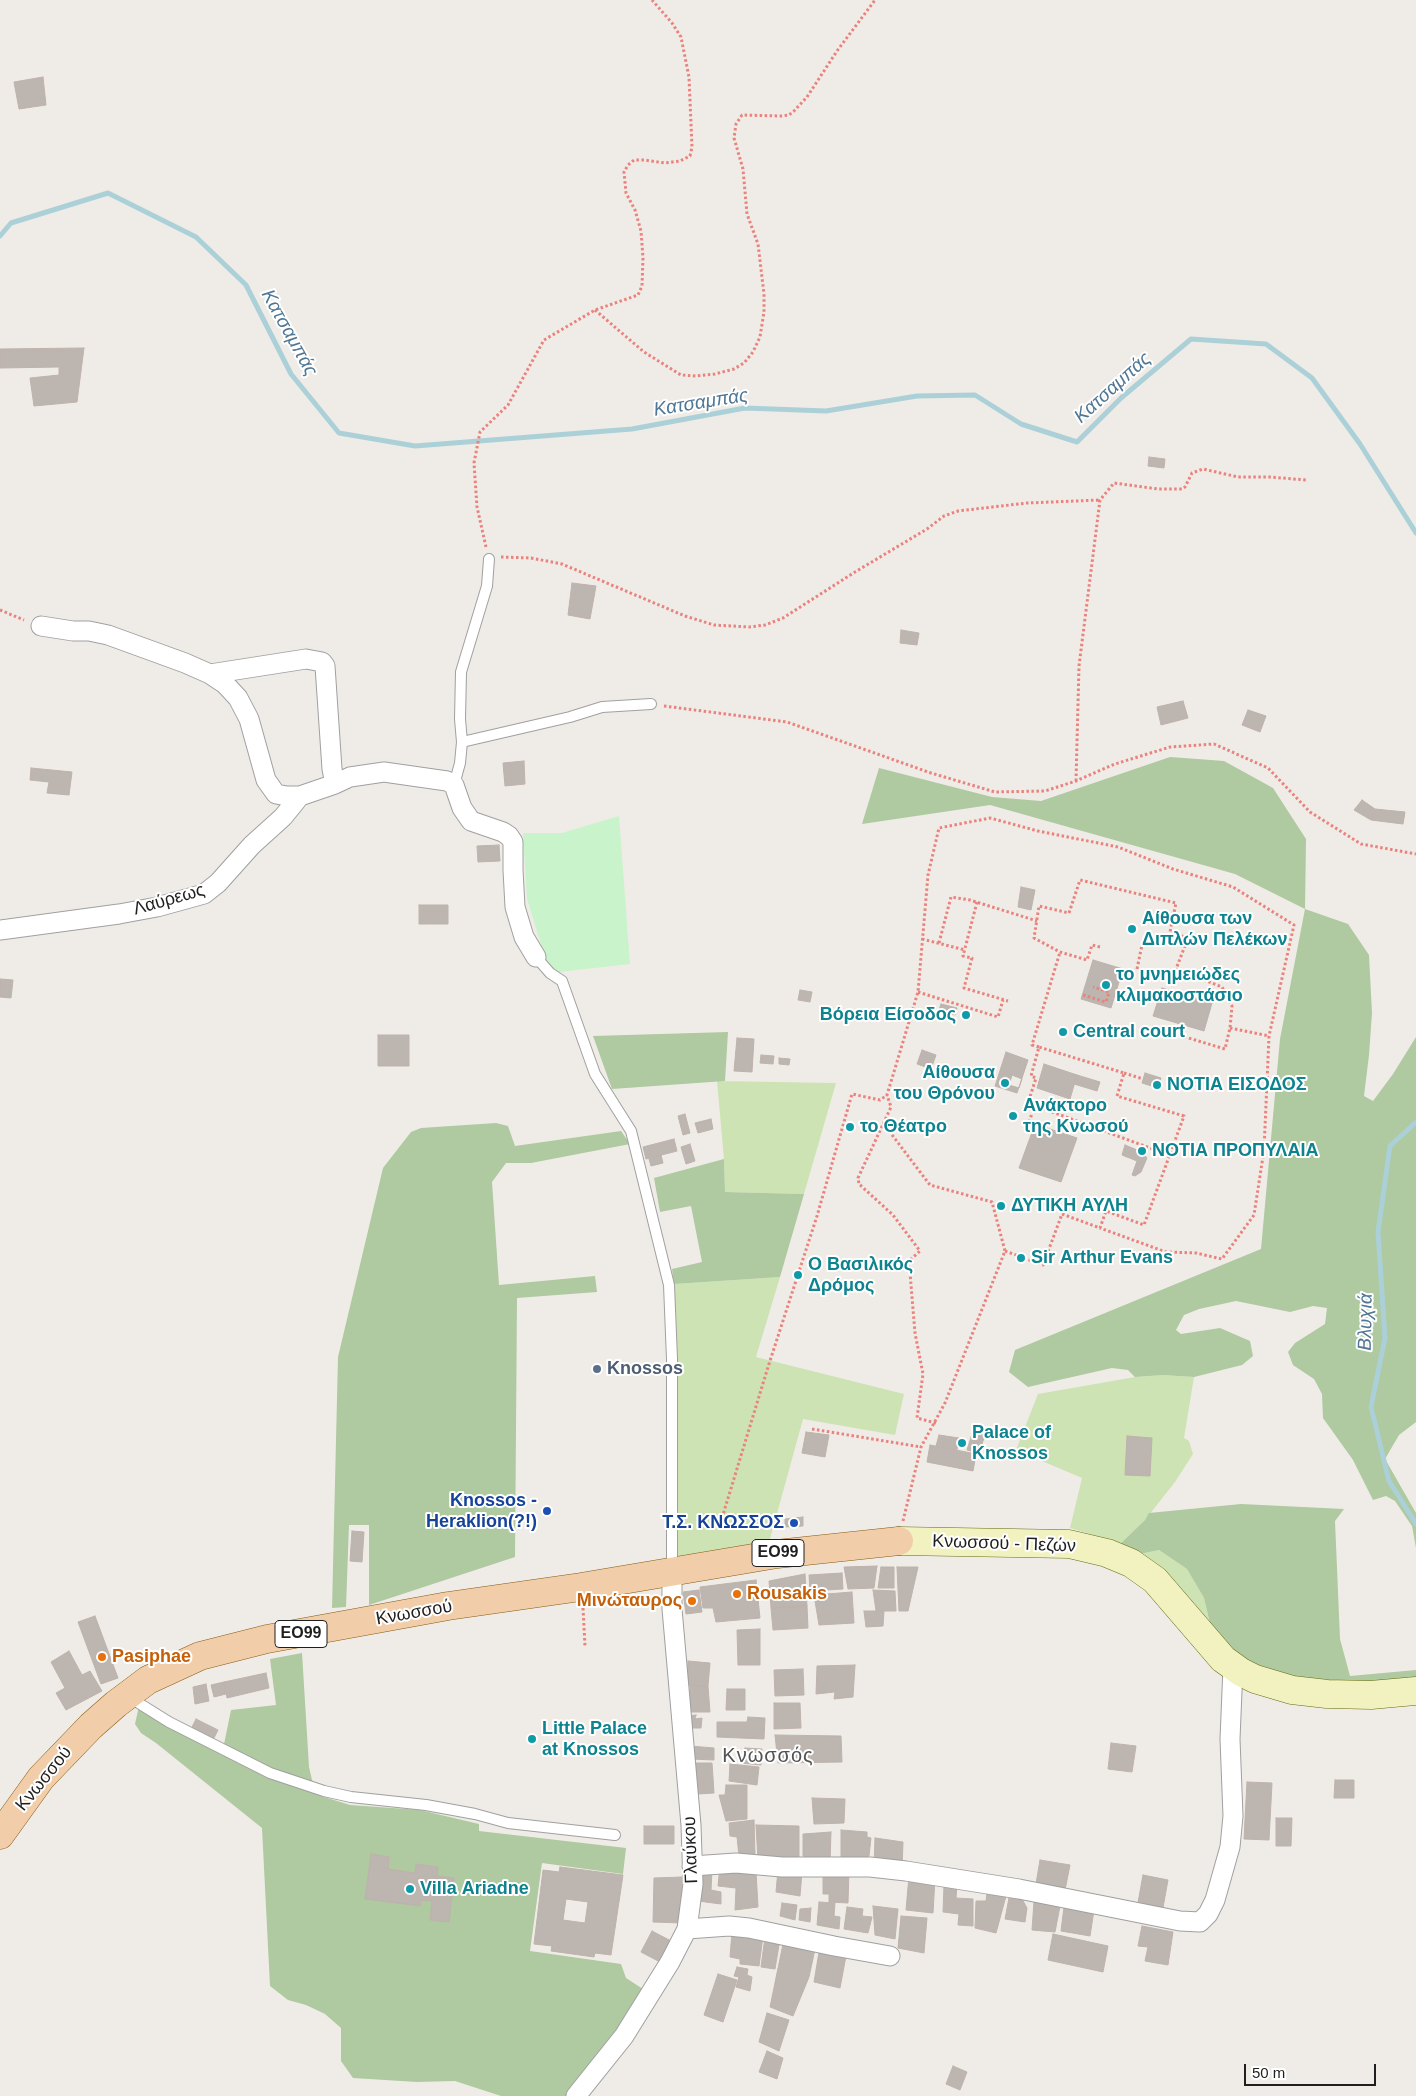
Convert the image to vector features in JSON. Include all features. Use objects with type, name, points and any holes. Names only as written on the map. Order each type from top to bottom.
[{"type":"main road","name":"Κνωσσού","points":[[0,1835],[41,1778],[91,1726],[148,1680],[188,1661],[243,1644],[448,1606],[581,1587],[672,1570],[807,1549],[899,1541]]},
{"type":"main road","name":"Κνωσσού - Πεζών","points":[[899,1541],[1069,1544],[1113,1555],[1131,1563],[1161,1585],[1214,1649],[1233,1667],[1264,1683],[1292,1690],[1348,1695],[1416,1691]]},
{"type":"street","points":[[42,626],[108,634],[153,650],[210,674],[225,684],[238,698],[249,719],[266,780],[276,794],[300,796],[350,777],[384,772],[447,781],[454,785],[462,808],[471,822],[503,832],[513,842],[512,870],[515,907],[524,937],[536,957]]},
{"type":"street","points":[[210,674],[306,659],[322,662],[325,666],[332,769],[335,784]]},
{"type":"street","name":"Λαύρεως","points":[[0,930],[119,914],[157,907],[204,894],[218,883],[252,845],[283,817],[300,796]]},
{"type":"street","name":"Γλαύκου","points":[[576,2096],[624,2036],[670,1962],[688,1928],[693,1884],[690,1825],[672,1609],[672,1570]]},
{"type":"street","points":[[692,1866],[736,1863],[906,1871],[1019,1889],[1180,1921],[1200,1922],[1208,1914],[1215,1900],[1230,1847],[1233,1816],[1230,1739],[1233,1667]]},
{"type":"street","points":[[688,1928],[729,1926],[749,1928],[890,1956]]},
{"type":"lane","points":[[454,785],[460,763],[462,742],[461,672],[486,586],[489,559]]},
{"type":"lane","points":[[462,742],[570,718],[602,707],[651,704]]},
{"type":"lane","points":[[536,957],[550,973],[562,981],[595,1074],[630,1131],[668,1285],[672,1359],[672,1570]]},
{"type":"lane","points":[[126,1696],[169,1722],[270,1773],[324,1791],[351,1797],[426,1805],[475,1814],[508,1823],[615,1835]]},
{"type":"path","points":[[652,0],[672,23],[681,37],[688,77],[692,147],[690,156],[680,161],[665,163],[634,160],[628,165],[624,172],[626,193],[635,210],[641,231],[643,258],[642,286],[635,297],[611,303],[595,310],[544,340],[508,405],[480,432],[474,463],[477,507],[489,559],[509,556],[562,564],[685,616],[714,625],[749,627],[765,625],[783,618],[927,530],[944,516],[958,511],[1027,503],[1100,500]]},
{"type":"path","points":[[595,310],[644,352],[681,375],[715,374],[734,369],[744,363],[753,352],[760,337],[764,312],[764,294],[758,244],[747,214],[743,169],[734,138],[736,124],[742,115],[782,116],[789,115],[794,111],[804,101],[836,51],[874,0]]},
{"type":"path","points":[[1076,781],[1080,648],[1100,500],[1114,483],[1158,489],[1182,489],[1192,473],[1203,469],[1238,477],[1306,480]]},
{"type":"path","points":[[0,610],[42,626]]},
{"type":"path","points":[[651,704],[787,722],[931,773],[995,792],[1044,791],[1076,781],[1115,764],[1170,748],[1214,744],[1268,768],[1310,812],[1361,844],[1416,854]]},
{"type":"path","points":[[936,1423],[917,1418],[923,1374],[915,1333],[909,1261],[920,1251],[893,1214],[859,1184],[858,1178],[891,1107],[887,1095],[918,992],[928,875],[939,828],[990,818],[1038,831],[1118,847],[1173,869],[1233,887],[1294,925],[1269,1036],[1264,1150],[1254,1215],[1222,1259],[1196,1253],[1166,1252],[1062,1214],[1043,1265],[1005,1250]]},
{"type":"path","points":[[1100,947],[1092,945],[1088,960],[1060,952],[1034,938],[1039,906],[1069,913],[1080,880],[1176,903],[1170,932],[1188,938],[1176,969],[1222,987],[1232,1006],[1230,1028],[1225,1048],[1152,1027]]},
{"type":"path","points":[[939,943],[951,897],[977,902],[1037,921]]},
{"type":"path","points":[[977,902],[963,956],[972,958],[964,988],[1008,1001]]},
{"type":"path","points":[[922,939],[965,950]]},
{"type":"path","points":[[1137,969],[1142,945]]},
{"type":"path","points":[[1060,952],[1032,1045],[1143,1079]]},
{"type":"path","points":[[1082,995],[1106,1002],[1109,992],[1093,987]]},
{"type":"path","points":[[918,992],[998,1017],[1003,1000]]},
{"type":"path","points":[[1230,1028],[1269,1036]]},
{"type":"path","points":[[1039,1048],[1031,1076],[1036,1078],[1028,1103],[1170,1155]]},
{"type":"path","points":[[1100,1228],[1106,1211],[1144,1225],[1184,1116],[1117,1096],[1124,1073]]},
{"type":"path","points":[[722,1518],[817,1216],[852,1094],[880,1100],[887,1095]]},
{"type":"path","points":[[1028,1122],[1035,1105]]},
{"type":"path","points":[[882,1123],[930,1185],[992,1202],[1005,1250],[936,1423],[921,1447],[900,1530],[899,1541]]},
{"type":"path","points":[[812,1429],[921,1447]]},
{"type":"path","points":[[581,1587],[585,1646]]},
{"type":"green space","points":[[1170,757],[1224,761],[1273,788],[1306,839],[1305,909],[1235,874],[990,805],[862,824],[879,768],[992,797],[1041,801]]},
{"type":"green space","points":[[619,816],[630,964],[550,973],[527,899],[523,833],[562,833]]},
{"type":"green space","points":[[1305,909],[1348,924],[1369,955],[1372,1013],[1364,1096],[1373,1101],[1393,1074],[1416,1037],[1416,1422],[1399,1435],[1385,1459],[1416,1513],[1416,1548],[1412,1526],[1395,1501],[1386,1496],[1373,1500],[1353,1460],[1323,1418],[1322,1394],[1314,1379],[1293,1365],[1288,1352],[1295,1343],[1325,1324],[1327,1308],[1313,1306],[1290,1312],[1236,1301],[1199,1309],[1184,1315],[1176,1330],[1181,1334],[1220,1328],[1250,1341],[1253,1356],[1242,1365],[1194,1377],[1163,1375],[1135,1377],[1128,1370],[1112,1368],[1028,1387],[1009,1372],[1015,1350],[1261,1249],[1280,1039]]},
{"type":"green space","points":[[728,1032],[725,1081],[612,1089],[593,1036]]},
{"type":"green space","points":[[717,1081],[836,1083],[804,1194],[725,1192]]},
{"type":"green space","points":[[496,1123],[508,1126],[515,1146],[621,1131],[630,1144],[531,1163],[506,1163],[492,1182],[499,1285],[595,1276],[597,1292],[517,1298],[515,1557],[369,1605],[369,1525],[349,1525],[346,1607],[332,1608],[338,1357],[383,1168],[411,1132],[421,1128]]},
{"type":"green space","points":[[724,1159],[725,1192],[804,1194],[780,1277],[674,1284],[672,1269],[702,1262],[691,1206],[660,1212],[654,1178]]},
{"type":"green space","points":[[780,1277],[756,1357],[904,1394],[895,1435],[803,1419],[767,1550],[676,1558],[677,1431],[674,1284]]},
{"type":"green space","points":[[1163,1375],[1194,1377],[1184,1438],[1189,1441],[1193,1454],[1175,1482],[1145,1520],[1118,1546],[1100,1537],[1070,1528],[1082,1478],[1016,1450],[1038,1394],[1135,1377]]},
{"type":"green space","points":[[1241,1504],[1344,1509],[1335,1521],[1340,1639],[1350,1676],[1416,1670],[1416,1681],[1321,1684],[1255,1670],[1213,1636],[1204,1598],[1187,1569],[1159,1550],[1135,1555],[1118,1546],[1145,1520],[1149,1513]]},
{"type":"green space","points":[[1159,1550],[1187,1569],[1204,1598],[1213,1636],[1135,1555]]},
{"type":"green space","points":[[302,1653],[309,1767],[312,1780],[321,1796],[350,1805],[420,1810],[479,1824],[479,1831],[626,1848],[623,1874],[542,1863],[530,1951],[621,1964],[626,1978],[646,1991],[578,2096],[501,2096],[455,2081],[417,2082],[353,2078],[341,2061],[341,2028],[325,2014],[306,2005],[288,2000],[270,1986],[262,1828],[141,1733],[135,1724],[139,1706],[222,1754],[231,1710],[276,1705],[270,1659]]},
{"type":"building","points":[[43,77],[46,105],[19,109],[14,82]]},
{"type":"building","points":[[84,348],[77,402],[34,406],[30,378],[59,375],[59,367],[0,368],[0,349]]},
{"type":"building","points":[[1149,457],[1165,459],[1164,468],[1148,466]]},
{"type":"building","points":[[572,583],[596,586],[590,619],[568,615]]},
{"type":"building","points":[[901,630],[919,633],[917,645],[900,643]]},
{"type":"building","points":[[1183,701],[1188,718],[1161,725],[1157,707]]},
{"type":"building","points":[[1248,710],[1266,716],[1260,732],[1242,725]]},
{"type":"building","points":[[524,761],[525,784],[505,786],[503,763]]},
{"type":"building","points":[[31,768],[72,772],[69,795],[47,793],[49,782],[30,780]]},
{"type":"building","points":[[1362,800],[1375,809],[1405,812],[1403,824],[1371,820],[1354,810]]},
{"type":"building","points":[[499,845],[500,861],[478,862],[477,846]]},
{"type":"building","points":[[1021,887],[1035,890],[1031,910],[1018,907]]},
{"type":"building","points":[[419,905],[448,905],[448,924],[419,924]]},
{"type":"building","points":[[1093,960],[1123,969],[1111,1008],[1081,999]]},
{"type":"building","points":[[0,979],[13,980],[11,998],[0,997]]},
{"type":"building","points":[[1162,988],[1212,1003],[1204,1031],[1153,1016]]},
{"type":"building","points":[[800,990],[812,992],[810,1002],[798,1000]]},
{"type":"building","points":[[941,1004],[957,1008],[955,1015],[939,1010]]},
{"type":"building","points":[[378,1035],[409,1035],[409,1066],[378,1066]]},
{"type":"building","points":[[737,1038],[754,1039],[752,1072],[734,1071]]},
{"type":"building","points":[[922,1050],[936,1055],[931,1069],[917,1064]]},
{"type":"building","points":[[1006,1052],[1028,1060],[1017,1093],[995,1086]]},
{"type":"building","points":[[761,1055],[774,1056],[773,1064],[760,1063]]},
{"type":"building","points":[[779,1058],[790,1059],[789,1065],[779,1064]]},
{"type":"building","points":[[1044,1064],[1077,1075],[1070,1099],[1037,1088]]},
{"type":"building","points":[[1145,1073],[1161,1078],[1158,1088],[1142,1083]]},
{"type":"building","points":[[1012,1075],[1022,1079],[1019,1088],[1009,1085]]},
{"type":"building","points":[[1077,1075],[1100,1082],[1097,1091],[1074,1084]]},
{"type":"building","points":[[685,1114],[690,1133],[683,1135],[678,1116]]},
{"type":"building","points":[[711,1119],[713,1129],[698,1133],[695,1123]]},
{"type":"building","points":[[1035,1124],[1077,1138],[1061,1182],[1019,1168]]},
{"type":"building","points":[[674,1139],[677,1151],[646,1159],[643,1147]]},
{"type":"building","points":[[690,1144],[695,1161],[686,1164],[681,1147]]},
{"type":"building","points":[[1125,1145],[1142,1152],[1147,1158],[1141,1172],[1135,1176],[1132,1175],[1137,1161],[1122,1155]]},
{"type":"building","points":[[661,1155],[663,1163],[651,1166],[649,1159]]},
{"type":"building","points":[[973,1431],[985,1435],[979,1453],[967,1450]]},
{"type":"building","points":[[806,1432],[829,1435],[825,1457],[802,1453]]},
{"type":"building","points":[[939,1435],[959,1438],[957,1450],[936,1446]]},
{"type":"building","points":[[1127,1436],[1152,1438],[1150,1476],[1125,1475]]},
{"type":"building","points":[[930,1445],[976,1454],[973,1471],[927,1462]]},
{"type":"building","points":[[803,1517],[803,1526],[785,1527],[785,1519]]},
{"type":"building","points":[[352,1531],[364,1532],[362,1562],[350,1561]]},
{"type":"building","points":[[877,1566],[874,1588],[848,1589],[844,1567]]},
{"type":"building","points":[[881,1567],[894,1567],[894,1588],[878,1588]]},
{"type":"building","points":[[897,1567],[918,1567],[908,1611],[899,1611]]},
{"type":"building","points":[[842,1573],[843,1589],[810,1591],[809,1575]]},
{"type":"building","points":[[805,1574],[807,1606],[771,1608],[769,1581]]},
{"type":"building","points":[[756,1580],[760,1618],[716,1622],[713,1608],[703,1608],[700,1587]]},
{"type":"building","points":[[699,1590],[702,1612],[686,1614],[683,1592]]},
{"type":"building","points":[[873,1590],[895,1591],[896,1611],[876,1611]]},
{"type":"building","points":[[852,1592],[854,1623],[819,1625],[814,1595]]},
{"type":"building","points":[[807,1606],[808,1628],[773,1630],[771,1608]]},
{"type":"building","points":[[864,1611],[884,1611],[883,1626],[866,1627]]},
{"type":"building","points":[[95,1616],[118,1678],[101,1684],[78,1622]]},
{"type":"building","points":[[760,1629],[760,1665],[738,1665],[737,1630]]},
{"type":"building","points":[[69,1651],[82,1675],[90,1671],[102,1691],[66,1710],[56,1693],[65,1688],[51,1662]]},
{"type":"building","points":[[688,1661],[710,1663],[708,1686],[687,1685]]},
{"type":"building","points":[[855,1665],[853,1697],[834,1699],[835,1692],[816,1694],[817,1666]]},
{"type":"building","points":[[803,1669],[804,1695],[775,1696],[774,1670]]},
{"type":"building","points":[[266,1673],[269,1688],[227,1698],[224,1682]]},
{"type":"building","points":[[224,1682],[226,1694],[214,1697],[211,1685]]},
{"type":"building","points":[[206,1684],[209,1701],[195,1704],[193,1687]]},
{"type":"building","points":[[690,1685],[708,1686],[710,1712],[690,1712]]},
{"type":"building","points":[[727,1689],[745,1689],[745,1710],[726,1710]]},
{"type":"building","points":[[774,1703],[800,1703],[801,1728],[774,1729]]},
{"type":"building","points":[[696,1715],[695,1719],[702,1718],[701,1728],[689,1728],[687,1716]]},
{"type":"building","points":[[748,1717],[765,1718],[764,1739],[717,1737],[717,1722],[747,1722]]},
{"type":"building","points":[[196,1719],[218,1730],[214,1738],[192,1727]]},
{"type":"building","points":[[775,1735],[841,1736],[842,1762],[778,1763]]},
{"type":"building","points":[[1111,1743],[1136,1746],[1132,1772],[1108,1769]]},
{"type":"building","points":[[690,1746],[714,1748],[714,1760],[691,1759]]},
{"type":"building","points":[[745,1748],[762,1749],[761,1765],[741,1763]]},
{"type":"building","points":[[690,1763],[712,1763],[714,1793],[698,1794],[698,1781],[691,1780]]},
{"type":"building","points":[[730,1764],[759,1767],[757,1785],[729,1781]]},
{"type":"building","points":[[1335,1780],[1354,1780],[1354,1798],[1334,1798]]},
{"type":"building","points":[[1247,1782],[1272,1783],[1269,1840],[1244,1839]]},
{"type":"building","points":[[726,1785],[747,1785],[747,1819],[726,1821],[719,1795],[725,1795]]},
{"type":"building","points":[[812,1798],[845,1799],[844,1823],[814,1824]]},
{"type":"building","points":[[1276,1818],[1292,1818],[1291,1846],[1276,1846]]},
{"type":"building","points":[[754,1820],[755,1855],[739,1856],[737,1837],[730,1836],[729,1823]]},
{"type":"building","points":[[756,1825],[799,1826],[799,1865],[758,1860]]},
{"type":"building","points":[[644,1826],[674,1826],[674,1844],[644,1844]]},
{"type":"building","points":[[841,1830],[867,1832],[867,1837],[871,1838],[869,1856],[860,1862],[841,1862]]},
{"type":"building","points":[[831,1832],[830,1863],[809,1862],[808,1857],[803,1856],[803,1834]]},
{"type":"building","points":[[875,1838],[903,1842],[902,1869],[874,1866]]},
{"type":"building","name":"Villa Ariadne","points":[[371,1854],[389,1857],[388,1869],[415,1873],[416,1864],[438,1867],[437,1876],[454,1878],[449,1922],[430,1920],[432,1901],[421,1900],[420,1906],[365,1899]]},
{"type":"building","points":[[1040,1860],[1070,1865],[1065,1890],[1036,1884]]},
{"type":"building","points":[[560,1867],[623,1875],[611,1955],[595,1953],[594,1957],[551,1951],[552,1946],[534,1944],[543,1870],[559,1872]],"holes":[[[566,1899],[588,1902],[585,1923],[563,1920]]]},
{"type":"building","points":[[720,1867],[756,1871],[758,1907],[735,1910],[736,1888],[718,1886]]},
{"type":"building","points":[[712,1870],[711,1890],[721,1892],[721,1904],[698,1901],[696,1875]]},
{"type":"building","points":[[778,1870],[802,1872],[800,1896],[776,1892]]},
{"type":"building","points":[[849,1872],[848,1903],[829,1902],[829,1894],[823,1894],[823,1873]]},
{"type":"building","points":[[1143,1875],[1168,1880],[1162,1913],[1137,1908]]},
{"type":"building","points":[[909,1876],[935,1878],[933,1913],[906,1910]]},
{"type":"building","points":[[682,1877],[681,1923],[653,1922],[654,1878]]},
{"type":"building","points":[[957,1884],[956,1898],[973,1899],[973,1926],[958,1925],[959,1914],[943,1912],[944,1885]]},
{"type":"building","points":[[987,1893],[1006,1896],[996,1933],[975,1928],[976,1901],[986,1901]]},
{"type":"building","points":[[1009,1898],[1022,1899],[1027,1908],[1025,1922],[1005,1919]]},
{"type":"building","points":[[819,1902],[835,1903],[834,1916],[840,1917],[839,1929],[817,1925]]},
{"type":"building","points":[[1034,1902],[1060,1906],[1055,1932],[1032,1930]]},
{"type":"building","points":[[782,1903],[797,1905],[795,1920],[780,1916]]},
{"type":"building","points":[[873,1906],[898,1909],[895,1939],[875,1935]]},
{"type":"building","points":[[847,1907],[863,1909],[862,1916],[872,1917],[868,1933],[844,1929]]},
{"type":"building","points":[[1064,1907],[1094,1910],[1090,1936],[1061,1931]]},
{"type":"building","points":[[811,1908],[810,1922],[799,1920],[800,1909]]},
{"type":"building","points":[[901,1916],[927,1918],[924,1953],[898,1948]]},
{"type":"building","points":[[1142,1926],[1173,1932],[1168,1965],[1145,1961],[1148,1947],[1138,1946]]},
{"type":"building","points":[[652,1931],[673,1942],[662,1963],[641,1952]]},
{"type":"building","points":[[732,1932],[763,1936],[759,1966],[740,1964],[740,1959],[730,1957]]},
{"type":"building","points":[[1053,1934],[1108,1946],[1103,1972],[1048,1960]]},
{"type":"building","points":[[765,1937],[780,1939],[775,1969],[761,1967]]},
{"type":"building","points":[[783,1944],[815,1949],[809,1977],[793,2016],[770,2007]]},
{"type":"building","points":[[819,1952],[846,1956],[840,1988],[814,1982]]},
{"type":"building","points":[[737,1967],[748,1969],[747,1975],[752,1977],[750,1991],[736,1987],[739,1977],[734,1976]]},
{"type":"building","points":[[718,1974],[737,1980],[723,2022],[704,2015]]},
{"type":"building","points":[[767,2013],[789,2020],[779,2051],[759,2042]]},
{"type":"building","points":[[767,2051],[783,2058],[777,2079],[759,2072]]},
{"type":"building","points":[[953,2066],[967,2072],[960,2090],[946,2084]]},
{"type":"waterway","name":"Κατσαμπάς","points":[[0,236],[11,223],[108,193],[196,237],[246,285],[291,374],[339,433],[415,446],[632,429],[745,408],[826,411],[917,396],[975,395],[1021,424],[1077,442],[1121,398],[1191,339],[1266,344],[1312,378],[1360,444],[1416,533]]},
{"type":"waterway","name":"Βλυχιά","points":[[1416,1122],[1390,1146],[1378,1232],[1385,1338],[1371,1407],[1389,1481],[1416,1524]]},
{"type":"place","name":"Αίθουσα των Διπλών Πελέκων","points":[[1132,929]]},
{"type":"place","name":"το μνημειώδες κλιμακοστάσιο","points":[[1106,985]]},
{"type":"place","name":"Βόρεια Είσοδος","points":[[966,1015]]},
{"type":"place","name":"Central court","points":[[1063,1032]]},
{"type":"place","name":"Αίθουσα του Θρόνου","points":[[1005,1083]]},
{"type":"place","name":"ΝΟΤΙΑ ΕΙΣΟΔΟΣ","points":[[1157,1085]]},
{"type":"place","name":"Ανάκτορο της Κνωσού","points":[[1013,1116]]},
{"type":"place","name":"το Θέατρο","points":[[850,1127]]},
{"type":"place","name":"NOTIA ΠΡΟΠΥΛΑΙΑ","points":[[1142,1151]]},
{"type":"place","name":"ΔΥΤΙΚΗ ΑΥΛΗ","points":[[1001,1206]]},
{"type":"place","name":"Sir Arthur Evans","points":[[1021,1258]]},
{"type":"place","name":"Ο Βασιλικός Δρόμος","points":[[798,1275]]},
{"type":"place","name":"Knossos","points":[[597,1369]]},
{"type":"place","name":"Palace of Knossos","points":[[962,1443]]},
{"type":"place","name":"Knossos - Heraklion(?!)","points":[[547,1511]]},
{"type":"place","name":"Τ.Σ. ΚΝΩΣΣΟΣ","points":[[794,1523]]},
{"type":"place","name":"Rousakis","points":[[737,1594]]},
{"type":"place","name":"Μινώταυρος","points":[[692,1601]]},
{"type":"place","name":"Pasiphae","points":[[102,1657]]},
{"type":"place","name":"Little Palace at Knossos","points":[[532,1739]]},
{"type":"place","name":"Villa Ariadne","points":[[410,1889]]},
{"type":"district","name":"Κνωσσός","points":[[768,1756]]}]
